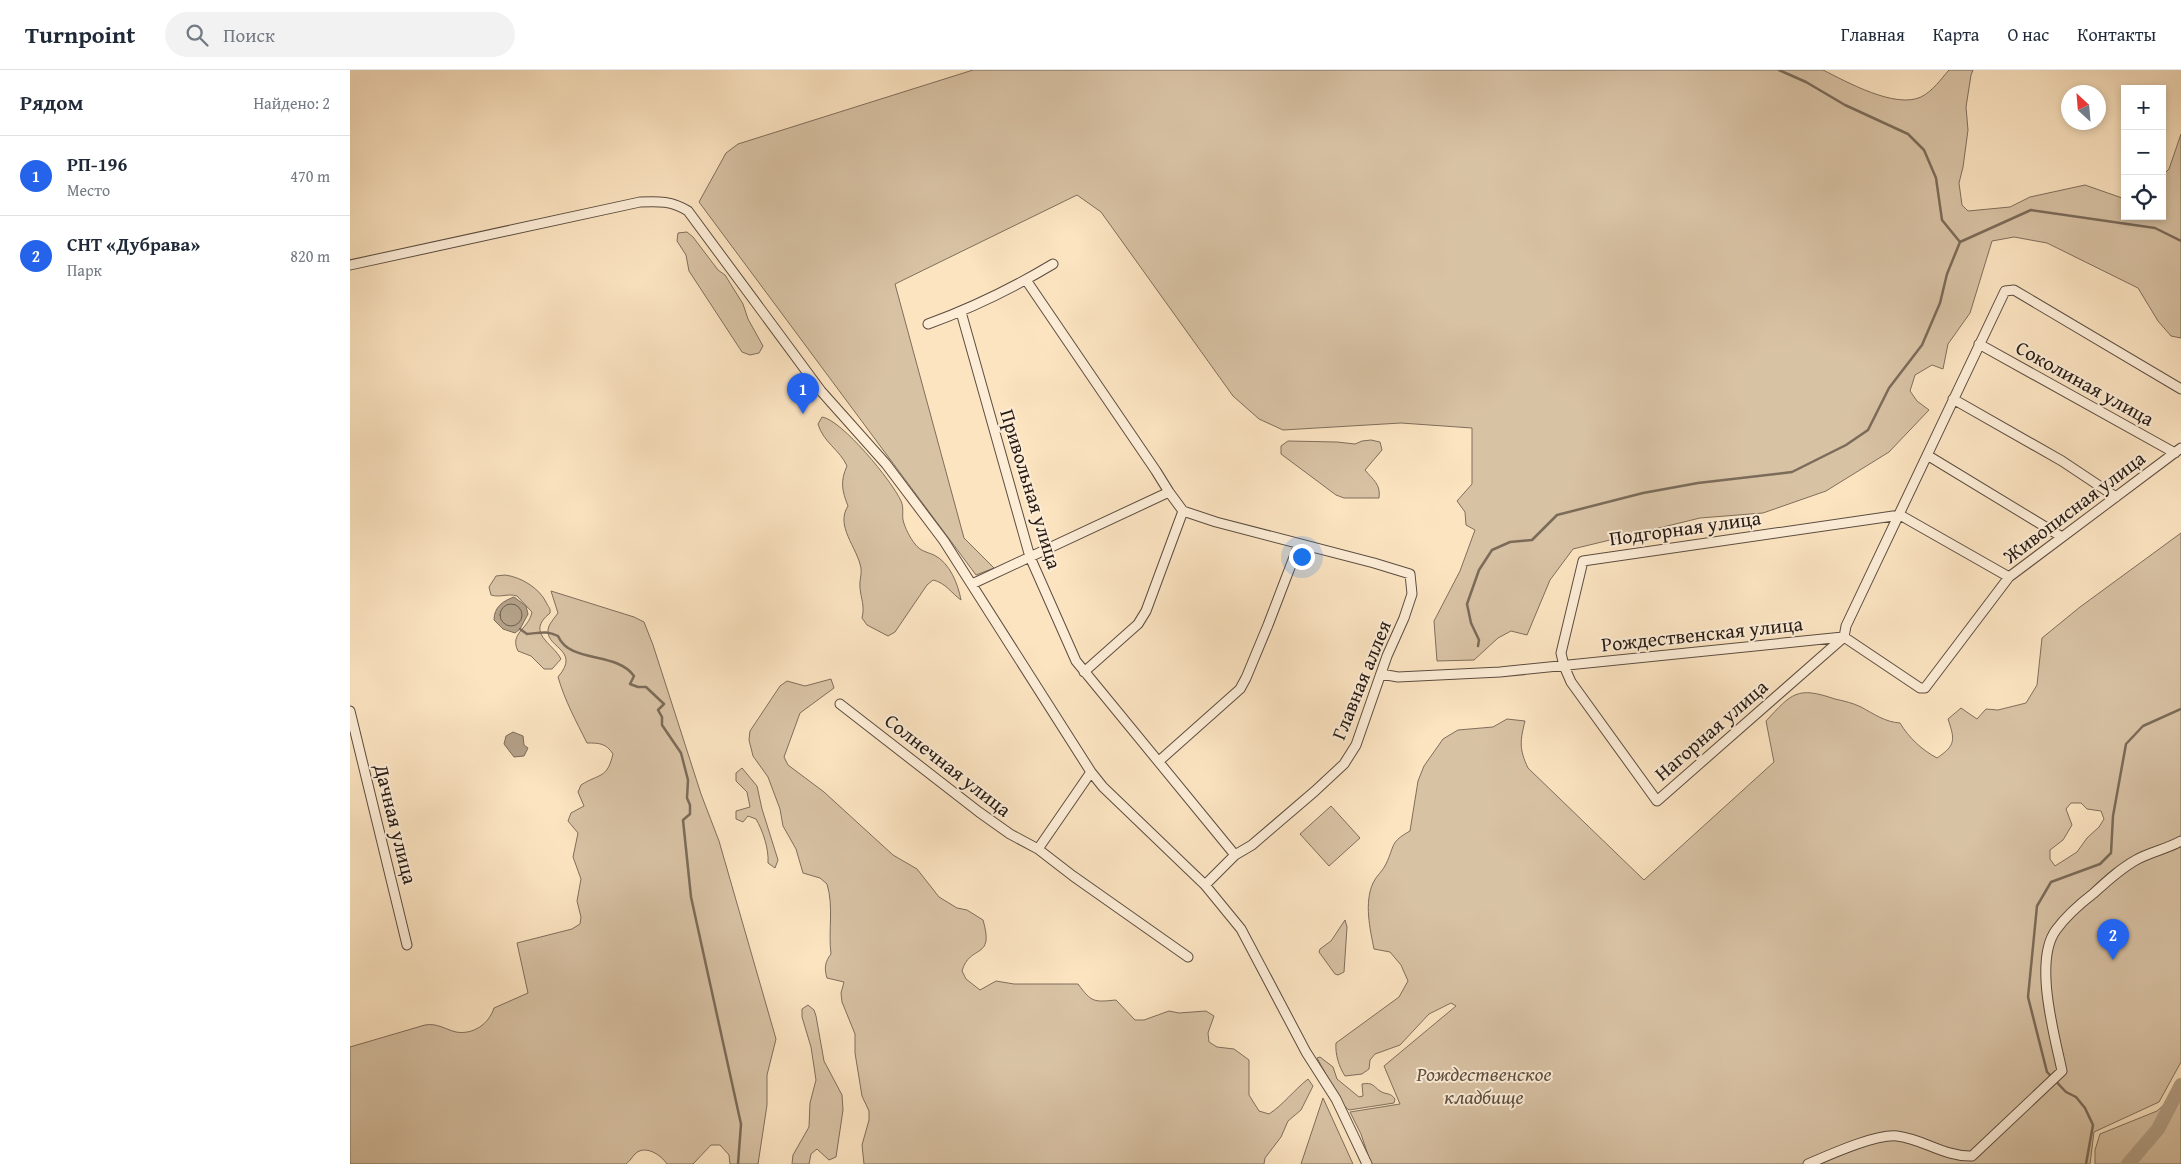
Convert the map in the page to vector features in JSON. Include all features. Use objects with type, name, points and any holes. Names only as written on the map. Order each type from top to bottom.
[{"type":"street","points":[[350,265],[640,202],[664,201],[677,204],[688,211],[826,397],[886,464],[944,541],[1102,787],[1205,885],[1241,928],[1306,1052],[1336,1099],[1367,1164]]},
{"type":"street","points":[[928,324],[961,312],[1026,280],[1053,264]]},
{"type":"street","points":[[1026,280],[1183,511],[1216,522],[1299,544],[1272,617],[1243,684],[1218,710],[1159,761]]},
{"type":"street","points":[[1844,637],[1846,626],[2005,291],[2014,290],[2181,389]]},
{"type":"street","name":"Привольная улица","points":[[961,312],[1030,557],[1076,661],[1235,855]]},
{"type":"street","name":"Соколиная улица","points":[[1979,344],[2178,451]]},
{"type":"street","points":[[1954,399],[2069,466],[2116,497]]},
{"type":"street","name":"Живописная улица","points":[[1844,637],[1920,688],[1925,688],[2009,577],[2178,451]]},
{"type":"street","points":[[1927,455],[2062,537]]},
{"type":"street","points":[[972,584],[1169,492]]},
{"type":"street","points":[[1084,672],[1138,624],[1146,611],[1183,511]]},
{"type":"street","points":[[1900,515],[2009,577]]},
{"type":"street","name":"Подгорная улица","points":[[1564,666],[1561,653],[1572,614],[1583,561],[1900,515]]},
{"type":"street","name":"Главная аллея","points":[[1205,885],[1235,855],[1260,839],[1344,764],[1356,745],[1412,594],[1410,574],[1299,544]]},
{"type":"street","name":"Нагорная улица","points":[[1564,666],[1571,682],[1596,719],[1657,801],[1844,637]]},
{"type":"street","name":"Рождественская улица","points":[[1381,674],[1398,677],[1564,666],[1844,637]]},
{"type":"street","name":"Солнечная улица","points":[[840,704],[979,812],[1010,834],[1038,849],[1188,957]]},
{"type":"street","name":"Дачная улица","points":[[350,711],[407,945]]},
{"type":"street","points":[[1038,849],[1091,772]]},
{"type":"street","points":[[1808,1164],[1847,1148],[1896,1136],[1960,1157],[1972,1156],[2062,1071],[2048,1006],[2046,970],[2048,949],[2055,931],[2086,899],[2123,868],[2137,859],[2181,841]]},
{"type":"green space","points":[[973,70],[1823,70],[1885,97],[1910,100],[1921,97],[1929,92],[1949,70],[1973,70],[1966,107],[1968,130],[1959,183],[1962,205],[1968,211],[2010,207],[2030,197],[2085,185],[2121,198],[2121,220],[2166,220],[2166,172],[2169,169],[2181,134],[2181,338],[2171,336],[2158,321],[2138,288],[2047,243],[2014,237],[1992,241],[1970,313],[1948,344],[1943,369],[1932,365],[1915,375],[1910,391],[1917,401],[1929,410],[1889,452],[1826,491],[1763,513],[1700,518],[1573,549],[1550,580],[1527,635],[1511,631],[1498,638],[1474,660],[1437,661],[1434,621],[1460,571],[1475,530],[1466,525],[1465,512],[1457,501],[1472,484],[1472,428],[1401,423],[1283,430],[1259,419],[1233,396],[1101,212],[1077,195],[895,284],[964,538],[994,568],[976,575],[699,202],[726,153],[738,144]]},
{"type":"green space","points":[[687,232],[718,270],[725,275],[743,304],[748,319],[763,346],[759,353],[750,355],[742,352],[689,271],[686,255],[677,241],[678,233]]},
{"type":"green space","points":[[822,417],[842,429],[866,453],[888,480],[901,501],[903,520],[911,539],[919,548],[945,563],[958,587],[961,600],[938,581],[933,580],[927,585],[895,632],[888,636],[867,625],[862,618],[861,568],[845,529],[844,521],[848,506],[843,491],[843,481],[847,466],[820,430],[818,424]]},
{"type":"green space","points":[[1371,440],[1380,442],[1382,450],[1365,470],[1378,486],[1379,498],[1344,498],[1336,495],[1281,454],[1281,446],[1288,441],[1355,444]]},
{"type":"green space","name":"Рождественское кладбище","points":[[2181,533],[2181,1062],[2159,1102],[2094,1132],[2090,1164],[1371,1164],[1361,1134],[1350,1112],[1400,1104],[1384,1066],[1456,1006],[1451,1003],[1429,1014],[1400,1045],[1375,1054],[1370,1060],[1369,1069],[1362,1074],[1345,1076],[1338,1060],[1336,1043],[1399,997],[1408,981],[1401,965],[1390,952],[1374,949],[1368,907],[1370,891],[1376,878],[1385,867],[1396,841],[1410,831],[1418,781],[1424,766],[1443,739],[1458,730],[1493,727],[1507,719],[1525,721],[1521,745],[1528,768],[1644,880],[1774,762],[1766,721],[1789,698],[1803,693],[1822,695],[1848,702],[1884,719],[1900,723],[1916,743],[1937,758],[1951,745],[1953,737],[1948,719],[1961,708],[1977,719],[1986,709],[1998,710],[2026,703],[2037,685],[2042,638],[2080,607]],"holes":[[[2071,803],[2081,803],[2087,809],[2101,811],[2104,819],[2077,852],[2055,866],[2050,859],[2050,850],[2063,840],[2072,825],[2066,809]]]},
{"type":"green space","points":[[505,575],[529,584],[539,592],[550,609],[550,613],[540,626],[540,632],[561,659],[552,669],[544,669],[531,656],[518,651],[516,640],[532,612],[517,596],[491,595],[489,587],[496,576]]},
{"type":"green space","points":[[551,591],[634,617],[644,622],[653,645],[701,794],[719,841],[776,1039],[767,1075],[767,1105],[758,1164],[730,1164],[729,1155],[720,1145],[711,1145],[693,1164],[667,1164],[657,1154],[643,1150],[635,1154],[626,1164],[350,1164],[350,1047],[425,1025],[437,1026],[456,1032],[468,1032],[480,1027],[492,1014],[494,1008],[528,993],[517,943],[572,929],[580,924],[581,917],[577,901],[581,879],[573,857],[578,833],[568,821],[571,813],[584,806],[578,792],[581,785],[605,772],[613,754],[602,744],[587,743],[564,694],[558,677],[566,660],[564,654],[548,633],[549,626],[558,613]]},
{"type":"green space","points":[[831,679],[834,688],[800,713],[784,757],[788,765],[824,792],[893,855],[917,869],[939,897],[983,920],[986,941],[984,947],[966,962],[962,971],[966,979],[980,990],[996,981],[1014,984],[1078,984],[1094,1000],[1116,1000],[1135,1020],[1144,1020],[1169,1011],[1179,1013],[1206,1011],[1214,1016],[1208,1033],[1209,1042],[1217,1047],[1234,1049],[1249,1060],[1249,1095],[1259,1111],[1269,1114],[1308,1079],[1313,1086],[1301,1110],[1288,1121],[1281,1137],[1265,1158],[1264,1164],[864,1164],[862,1145],[869,1120],[869,1111],[862,1096],[855,1053],[855,1034],[842,1002],[841,993],[844,982],[827,978],[826,971],[826,962],[831,954],[831,910],[827,884],[820,878],[803,873],[796,849],[783,826],[780,809],[768,777],[753,756],[749,740],[750,731],[780,686],[787,681],[805,686]]},
{"type":"green space","points":[[742,768],[757,786],[778,860],[775,868],[768,863],[765,840],[756,819],[748,816],[743,822],[736,819],[736,811],[750,807],[747,792],[736,781],[736,773]]},
{"type":"green space","points":[[1331,806],[1360,838],[1329,866],[1300,834]]},
{"type":"green space","points":[[1345,920],[1347,927],[1344,972],[1338,975],[1335,974],[1319,952],[1320,949],[1331,941]]},
{"type":"green space","points":[[808,1005],[814,1010],[816,1016],[824,1061],[842,1095],[843,1110],[836,1157],[829,1160],[817,1149],[811,1154],[809,1164],[792,1164],[793,1155],[809,1127],[810,1103],[816,1080],[811,1047],[802,1017],[802,1009]]},
{"type":"green space","points":[[1320,1057],[1333,1067],[1337,1079],[1359,1097],[1363,1096],[1362,1084],[1368,1084],[1391,1095],[1395,1099],[1394,1103],[1349,1110],[1343,1105],[1317,1058]]},
{"type":"green space","points":[[2181,1090],[2181,1164],[2095,1164],[2095,1150],[2100,1134],[2157,1111]]},
{"type":"green space","points":[[1323,1098],[1353,1164],[1301,1164]]},
{"type":"water","points":[[514,597],[526,606],[528,614],[520,629],[515,633],[503,629],[494,620],[497,608],[506,600]]},
{"type":"water","points":[[513,732],[523,736],[524,745],[528,748],[524,756],[514,757],[504,744],[506,736]]},
{"type":"waterway","points":[[1779,70],[1806,82],[1845,105],[1908,134],[1924,150],[1936,178],[1942,220],[1960,242]]},
{"type":"waterway","points":[[1478,646],[1479,640],[1471,623],[1467,604],[1479,570],[1492,550],[1510,542],[1532,540],[1557,515],[1643,493],[1698,483],[1792,472],[1846,445],[1868,430],[1889,388],[1922,345],[1940,303],[1947,274],[1960,242],[2031,210],[2155,228],[2181,241]]},
{"type":"waterway","points":[[520,629],[527,634],[543,632],[554,634],[572,651],[616,663],[626,668],[634,676],[630,684],[646,687],[664,704],[658,710],[662,717],[662,725],[681,753],[688,780],[687,798],[690,805],[690,814],[683,820],[691,897],[741,1124],[738,1164]]},
{"type":"waterway","points":[[2086,1164],[2093,1125],[2085,1108],[2076,1097],[2066,1092],[2047,1072],[2028,997],[2037,906],[2051,882],[2100,864],[2111,853],[2113,816],[2126,744],[2143,726],[2181,709]]},
{"type":"waterway","points":[[2128,1164],[2158,1129],[2181,1085]]},
{"type":"place","name":"РП-196","points":[[803,414]]},
{"type":"place","name":"СНТ «Дубрава»","points":[[2113,960]]}]
